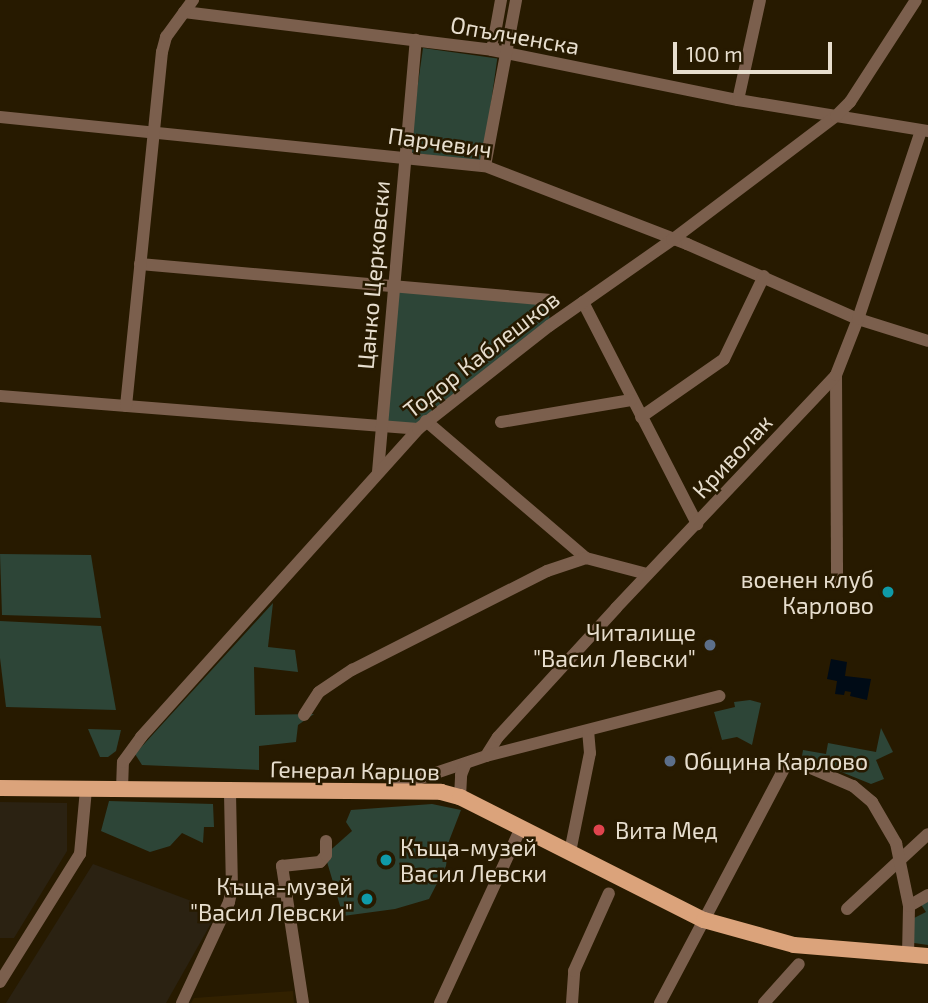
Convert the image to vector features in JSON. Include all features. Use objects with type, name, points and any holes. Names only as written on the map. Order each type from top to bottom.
[{"type":"main road","name":"Генерал Карцов","points":[[0,788],[425,791],[460,797],[704,920],[794,945],[928,956]]},
{"type":"street","points":[[126,406],[153,131],[166,37],[193,0]]},
{"type":"street","points":[[492,50],[501,0]]},
{"type":"street","points":[[485,166],[516,0]]},
{"type":"street","points":[[738,100],[760,0]]},
{"type":"street","name":"Тодор Каблешков","points":[[122,789],[123,762],[141,737],[422,425],[836,116],[850,102],[916,0]]},
{"type":"street","name":"Опълченска","points":[[184,12],[492,50],[738,100],[924,131]]},
{"type":"street","name":"Цанко Церковски","points":[[378,472],[416,40]]},
{"type":"street","points":[[804,140],[809,111]]},
{"type":"street","name":"Парчевич","points":[[0,117],[485,166],[764,276],[858,319],[928,341]]},
{"type":"street","name":"Криволак","points":[[486,756],[498,737],[647,574],[836,375],[924,131]]},
{"type":"street","points":[[141,264],[550,300]]},
{"type":"street","points":[[640,417],[724,359],[764,276]]},
{"type":"street","points":[[583,303],[697,524]]},
{"type":"street","points":[[836,375],[837,579]]},
{"type":"street","points":[[0,396],[381,426],[422,425],[586,558],[647,574]]},
{"type":"street","points":[[501,422],[631,400]]},
{"type":"street","points":[[304,715],[319,692],[352,670],[535,577],[586,558]]},
{"type":"street","points":[[381,792],[486,756],[589,732],[719,696]]},
{"type":"street","points":[[570,852],[590,753],[589,732]]},
{"type":"street","points":[[660,1003],[785,767],[791,764],[799,763],[853,786],[872,802],[896,843],[909,906],[908,955]]},
{"type":"street","points":[[460,797],[461,775],[465,765]]},
{"type":"street","points":[[0,982],[80,854],[86,789]]},
{"type":"street","points":[[182,1003],[218,928],[232,889],[230,791]]},
{"type":"street","points":[[440,1003],[521,828]]},
{"type":"street","points":[[847,909],[928,834]]},
{"type":"street","points":[[303,1003],[282,866],[320,862],[326,855],[326,841]]},
{"type":"street","points":[[232,889],[286,892]]},
{"type":"street","points":[[572,1003],[574,971],[609,892]]},
{"type":"street","points":[[909,906],[928,895]]},
{"type":"street","points":[[764,1003],[799,964]]},
{"type":"shaded area","points":[[831,659],[847,662],[845,676],[871,679],[867,700],[850,696],[851,692],[845,691],[844,695],[835,694],[837,681],[827,679]]},
{"type":"shaded area","points":[[0,802],[67,803],[67,851],[14,938],[0,938]]},
{"type":"shaded area","points":[[93,864],[218,911],[166,1003],[6,1003]]},
{"type":"shaded area","points":[[293,991],[294,1003],[191,1003],[194,998]]},
{"type":"green space","points":[[423,48],[497,58],[483,162],[408,152]]},
{"type":"green space","points":[[393,287],[550,300],[549,326],[418,429],[381,426]]},
{"type":"green space","points":[[0,554],[91,555],[101,618],[2,615]]},
{"type":"green space","points":[[273,603],[268,647],[295,650],[298,672],[254,667],[255,715],[314,714],[298,725],[296,742],[259,746],[259,770],[142,765],[135,754]]},
{"type":"green space","points":[[0,621],[101,626],[116,710],[6,707],[0,658]]},
{"type":"green space","points":[[750,700],[761,703],[752,745],[737,737],[722,740],[714,712],[735,707],[734,702]]},
{"type":"green space","points":[[881,728],[893,752],[876,760],[884,779],[871,784],[802,756],[803,750],[826,754],[828,743],[876,752]]},
{"type":"green space","points":[[88,729],[121,730],[116,751],[108,757],[100,757]]},
{"type":"green space","points":[[109,801],[213,804],[214,827],[204,827],[203,843],[182,833],[170,846],[150,852],[101,831]]},
{"type":"green space","points":[[432,804],[461,810],[449,841],[446,866],[429,899],[395,909],[343,916],[325,855],[352,831],[346,822],[351,810]]},
{"type":"green space","points":[[928,898],[928,945],[914,943],[912,919],[926,912],[920,903]]},
{"type":"place","name":"военен клуб Карлово","points":[[888,592]]},
{"type":"place","name":"Читалище \"Васил Левски\"","points":[[710,645]]},
{"type":"place","name":"Община Карлово","points":[[670,761]]},
{"type":"place","name":"Вита Мед","points":[[599,830]]},
{"type":"place","name":"Къща-музей Васил Левски","points":[[386,860]]},
{"type":"place","name":"Къща-музей \"Васил Левски\"","points":[[367,899]]}]
